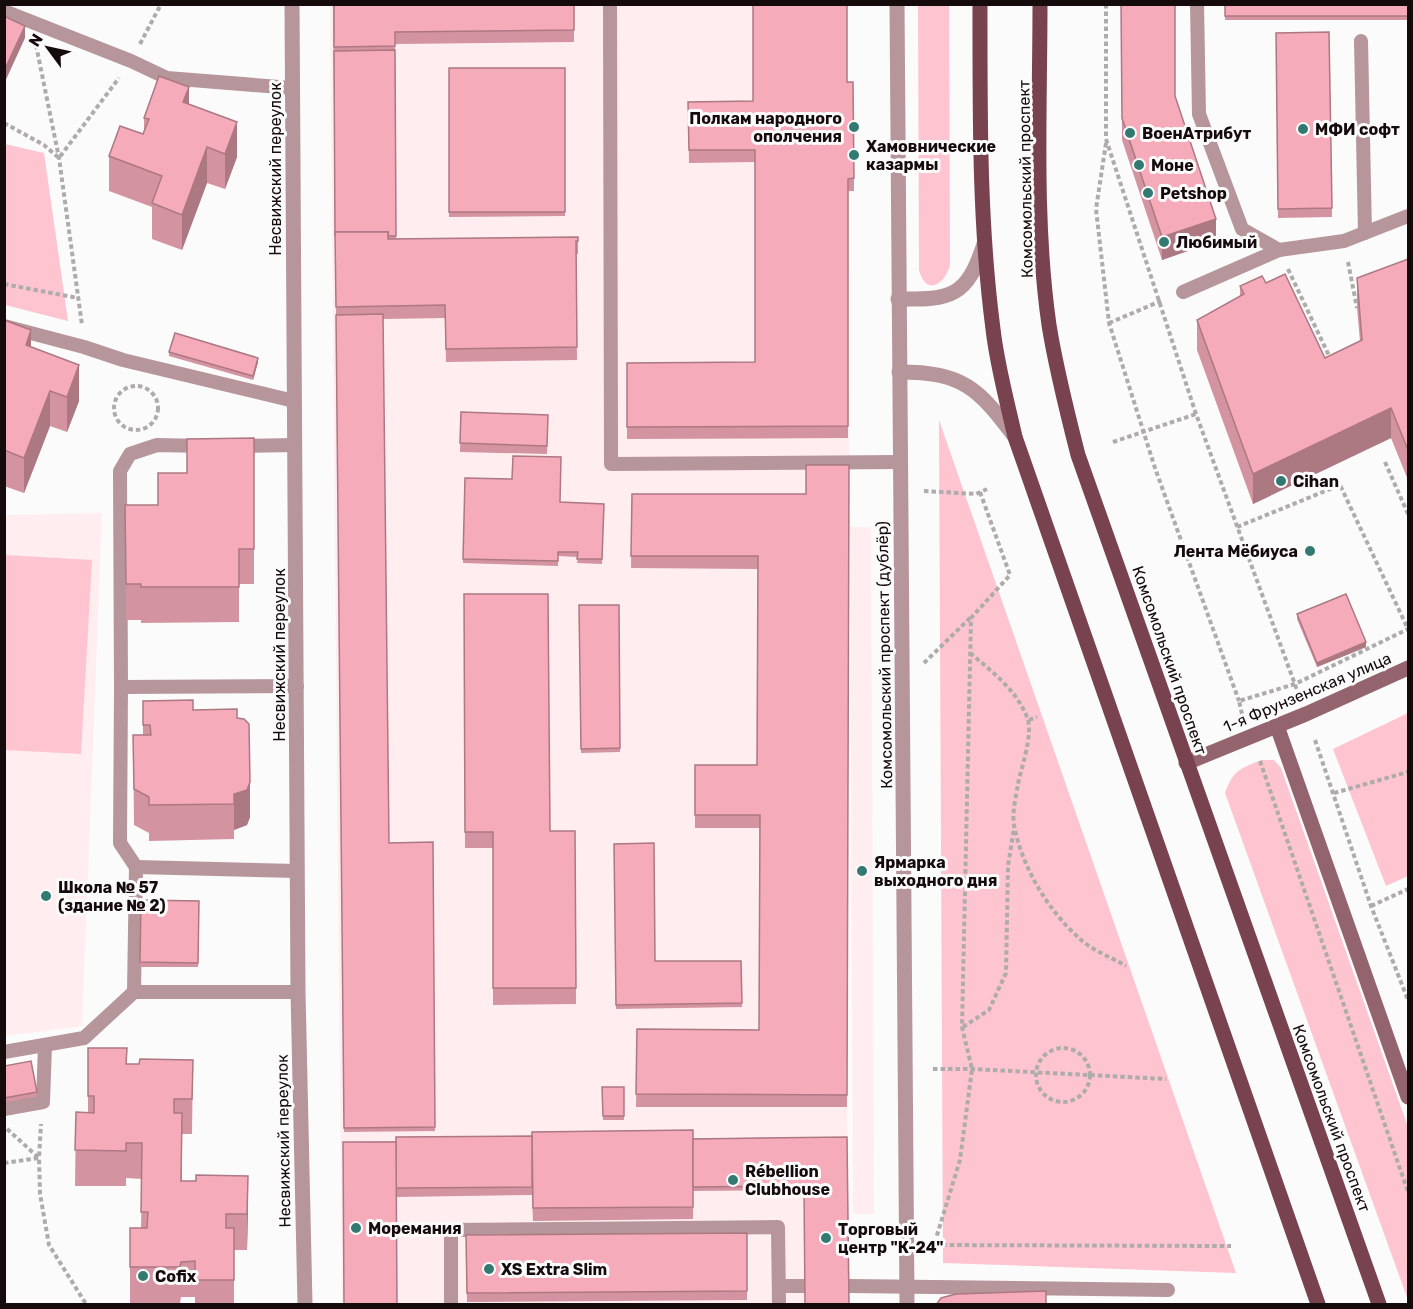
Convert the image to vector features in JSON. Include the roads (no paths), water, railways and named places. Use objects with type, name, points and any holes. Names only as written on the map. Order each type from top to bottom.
[{"type":"main road","points":[[980,4],[980,146],[984,244],[993,332],[1015,437],[1318,1305]]},
{"type":"main road","name":"Комсомольский проспект","points":[[1040,4],[1041,234],[1049,325],[1066,409],[1078,455],[1379,1305]]},
{"type":"street","name":"Несвижский переулок","points":[[292,4],[298,992],[305,1305]]},
{"type":"street","name":"Комсомольский проспект (дублёр)","points":[[897,4],[907,1305]]},
{"type":"street","points":[[898,299],[932,299],[952,293],[968,282],[984,244]]},
{"type":"street","points":[[899,372],[928,372],[956,379],[975,390],[993,408],[1015,437]]},
{"type":"street","name":"1-я Фрунзенская улица","points":[[1186,763],[1408,668]]},
{"type":"street","points":[[1277,726],[1408,1097]]},
{"type":"lane","points":[[610,4],[611,464],[900,462]]},
{"type":"lane","points":[[1197,4],[1199,114],[1242,229],[1279,250]]},
{"type":"lane","points":[[4,11],[131,61],[167,78],[292,88]]},
{"type":"lane","points":[[1361,41],[1365,233]]},
{"type":"lane","points":[[1183,291],[1279,250],[1344,241],[1408,216]]},
{"type":"lane","points":[[4,326],[123,360],[294,401]]},
{"type":"lane","points":[[134,992],[136,867],[120,843],[120,471],[130,454],[157,445],[295,445]]},
{"type":"lane","points":[[121,687],[297,686]]},
{"type":"lane","points":[[136,867],[297,871]]},
{"type":"lane","points":[[4,1052],[84,1038],[134,992],[298,992]]},
{"type":"lane","points":[[4,1109],[43,1102],[45,1045]]},
{"type":"lane","points":[[451,1305],[451,1230],[778,1227],[779,1305]]},
{"type":"lane","points":[[779,1286],[805,1286]]},
{"type":"lane","points":[[849,1286],[1168,1290]]},
{"type":"place","name":"Полкам народного ополчения","points":[[854,127]]},
{"type":"place","name":"МФИ софт","points":[[1303,129]]},
{"type":"place","name":"ВоенАтрибут","points":[[1130,133]]},
{"type":"place","name":"Хамовнические казармы","points":[[854,155]]},
{"type":"place","name":"Моне","points":[[1139,165]]},
{"type":"place","name":"Petshop","points":[[1148,193]]},
{"type":"place","name":"Любимый","points":[[1164,242]]},
{"type":"place","name":"Cihan","points":[[1281,481]]},
{"type":"place","name":"Лента Мёбиуса","points":[[1310,551]]},
{"type":"place","name":"Ярмарка выходного дня","points":[[862,871]]},
{"type":"place","name":"Школа № 57 (здание № 2)","points":[[46,896]]},
{"type":"place","name":"Rébellion Clubhouse","points":[[733,1180]]},
{"type":"place","name":"Моремания","points":[[356,1228]]},
{"type":"place","name":"Торговый центр \"К-24\"","points":[[826,1238]]},
{"type":"place","name":"XS Extra Slim","points":[[489,1269]]},
{"type":"place","name":"Cofix","points":[[143,1276]]}]
